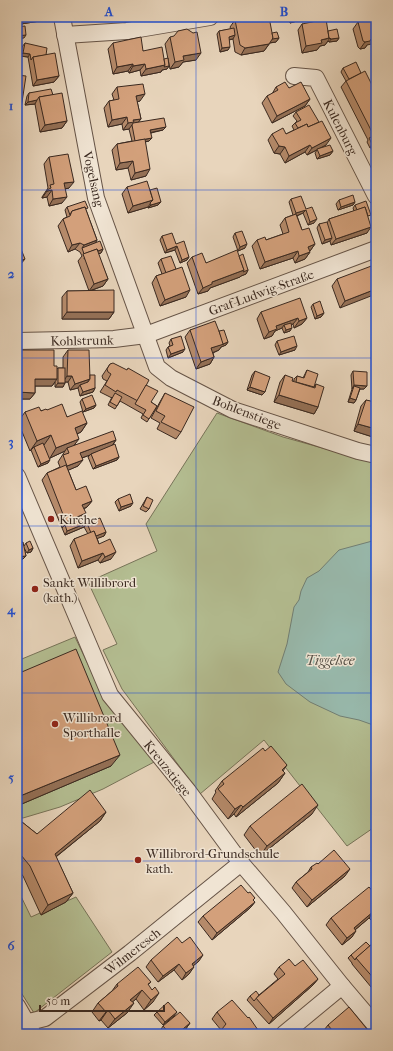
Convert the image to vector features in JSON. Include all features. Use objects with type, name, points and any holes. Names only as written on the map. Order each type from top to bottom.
[{"type":"street","name":"Vogelsang","points":[[62,17],[96,198],[146,335]]},
{"type":"street","points":[[65,35],[127,31],[202,18]]},
{"type":"street","name":"Kulenburg","points":[[294,76],[316,78],[376,196]]},
{"type":"street","name":"Graf-Ludwig-Straße","points":[[146,335],[376,249]]},
{"type":"street","name":"Kohlstrunk","points":[[17,341],[114,339],[146,335]]},
{"type":"street","name":"Bohlenstiege","points":[[146,335],[157,367],[171,378],[233,410],[358,451],[376,455]]},
{"type":"street","name":"Kreuzstiege","points":[[17,476],[110,695],[188,791],[241,863],[283,912],[342,986],[374,1021]]},
{"type":"street","name":"Wilmeresch","points":[[26,1027],[45,1018],[130,954],[241,863]]},
{"type":"street","points":[[284,1034],[342,986]]},
{"type":"street","points":[[17,1006],[26,1027]]},
{"type":"green space","points":[[217,413],[283,437],[376,463],[376,826],[347,846],[264,740],[200,794],[122,689],[103,650],[117,644],[88,582],[157,551],[146,524]]},
{"type":"green space","points":[[75,637],[104,698],[156,761],[103,789],[60,807],[23,818],[17,817],[17,661]]},
{"type":"green space","points":[[17,888],[31,917],[76,897],[112,952],[34,1013],[17,986]]},
{"type":"water","name":"Tiggelsee","points":[[376,540],[376,726],[359,720],[340,716],[310,702],[286,684],[278,672],[287,644],[294,607],[299,600],[307,578],[319,571],[339,550]]},
{"type":"building","points":[[250,17],[269,17],[273,38],[269,44],[245,48],[240,45],[235,20]]},
{"type":"building","points":[[292,17],[299,17],[299,18],[292,19]]},
{"type":"building","points":[[376,17],[376,38],[365,42],[363,41],[358,22]]},
{"type":"building","points":[[326,19],[329,38],[321,40],[322,43],[306,46],[302,24]]},
{"type":"building","points":[[25,26],[26,35],[17,36],[17,27]]},
{"type":"building","points":[[234,28],[235,35],[229,37],[230,47],[222,48],[219,31]]},
{"type":"building","points":[[187,29],[193,33],[197,32],[201,53],[183,56],[184,60],[175,62],[170,37],[174,36],[178,31]]},
{"type":"building","points":[[337,29],[339,38],[329,38],[328,31]]},
{"type":"building","points":[[277,32],[279,38],[272,39],[272,33]]},
{"type":"building","points":[[141,37],[143,51],[162,47],[165,65],[146,69],[145,64],[133,66],[133,64],[117,67],[113,43]]},
{"type":"building","points":[[25,43],[47,48],[46,55],[33,57],[31,60],[30,54],[23,53]]},
{"type":"building","points":[[55,53],[59,76],[37,80],[33,57]]},
{"type":"building","points":[[168,58],[169,66],[164,67],[164,59]]},
{"type":"building","points":[[356,62],[361,73],[349,79],[343,68]]},
{"type":"building","points":[[365,71],[376,93],[376,133],[373,134],[346,81]]},
{"type":"building","points":[[17,75],[26,76],[20,115],[17,114]]},
{"type":"building","points":[[285,82],[289,88],[301,82],[310,99],[277,116],[267,96],[278,90],[276,87]]},
{"type":"building","points":[[143,84],[145,94],[136,96],[141,119],[133,120],[134,122],[128,123],[127,117],[112,120],[109,101],[119,99],[117,87]]},
{"type":"building","points":[[51,89],[53,95],[39,97],[37,100],[28,102],[29,93]]},
{"type":"building","points":[[62,93],[67,121],[45,125],[39,97]]},
{"type":"building","points":[[309,105],[319,122],[308,127],[307,124],[298,128],[295,123],[301,120],[296,112]]},
{"type":"building","points":[[164,118],[166,127],[150,130],[152,138],[135,141],[132,125],[133,123]]},
{"type":"building","points":[[322,121],[331,138],[312,148],[310,145],[289,156],[285,147],[279,146],[272,134],[283,128],[286,134],[307,124],[308,127]]},
{"type":"building","points":[[376,135],[376,142],[372,144],[369,138]]},
{"type":"building","points":[[145,139],[150,169],[135,173],[133,161],[120,163],[117,144]]},
{"type":"building","points":[[330,145],[333,151],[320,156],[317,149]]},
{"type":"building","points":[[68,154],[74,182],[64,183],[67,197],[53,199],[52,190],[47,191],[51,188],[50,185],[54,184],[49,157]]},
{"type":"building","points":[[147,181],[153,200],[133,206],[127,187]]},
{"type":"building","points":[[157,188],[161,202],[151,205],[150,203],[153,200],[150,190]]},
{"type":"building","points":[[353,195],[355,202],[341,207],[339,200]]},
{"type":"building","points":[[301,196],[306,209],[312,207],[317,219],[310,222],[306,210],[296,213],[291,199]]},
{"type":"building","points":[[85,201],[88,208],[86,209],[85,207],[72,211],[70,215],[67,207]]},
{"type":"building","points":[[366,201],[371,215],[368,216],[365,207],[357,210],[355,205]]},
{"type":"building","points":[[85,207],[97,240],[84,245],[80,243],[72,245],[63,219],[70,216],[72,211]]},
{"type":"building","points":[[365,207],[371,227],[336,239],[329,219]]},
{"type":"building","points":[[296,214],[302,230],[309,228],[315,244],[308,247],[310,252],[299,256],[298,251],[265,262],[257,240],[265,237],[266,240],[289,232],[285,218]]},
{"type":"building","points":[[327,222],[332,238],[325,240],[319,224]]},
{"type":"building","points":[[242,231],[247,244],[240,247],[235,233]]},
{"type":"building","points":[[172,233],[176,244],[184,241],[189,257],[182,260],[177,246],[167,250],[162,236]]},
{"type":"building","points":[[17,239],[25,259],[17,262]]},
{"type":"building","points":[[100,241],[103,249],[98,251],[97,249],[84,254],[82,248]]},
{"type":"building","points":[[97,249],[108,279],[94,284],[83,254]]},
{"type":"building","points":[[237,250],[244,270],[212,282],[212,284],[203,288],[192,257],[202,253],[206,263]]},
{"type":"building","points":[[243,254],[248,270],[243,272],[244,270],[239,256]]},
{"type":"building","points":[[171,256],[176,269],[166,273],[161,259]]},
{"type":"building","points":[[374,265],[376,270],[376,289],[345,301],[337,279]]},
{"type":"building","points":[[182,267],[190,290],[165,300],[156,276]]},
{"type":"building","points":[[114,290],[114,312],[67,312],[67,291]]},
{"type":"building","points":[[300,298],[307,318],[299,321],[298,318],[276,326],[277,329],[269,332],[261,312]]},
{"type":"building","points":[[320,301],[324,313],[317,316],[313,304]]},
{"type":"building","points":[[215,321],[224,344],[211,348],[214,357],[201,362],[190,330]]},
{"type":"building","points":[[291,323],[292,328],[286,330],[284,325]]},
{"type":"building","points":[[224,330],[228,342],[223,344],[219,331]]},
{"type":"building","points":[[181,336],[185,349],[171,354],[168,347],[173,345],[171,339]]},
{"type":"building","points":[[294,336],[297,346],[281,352],[277,341]]},
{"type":"building","points":[[19,350],[54,350],[54,366],[57,366],[57,379],[35,379],[35,393],[17,392],[17,378],[19,378]]},
{"type":"building","points":[[68,350],[89,350],[90,379],[75,384],[72,376],[67,376]]},
{"type":"building","points":[[113,363],[127,370],[128,368],[149,380],[138,401],[117,390],[116,392],[105,385],[111,374],[107,369],[110,364]]},
{"type":"building","points":[[58,368],[65,368],[65,383],[58,383]]},
{"type":"building","points":[[307,370],[318,374],[314,387],[296,382],[297,376],[304,378]]},
{"type":"building","points":[[255,371],[270,377],[265,392],[250,387]]},
{"type":"building","points":[[353,371],[367,372],[367,386],[354,385]]},
{"type":"building","points":[[90,375],[95,375],[95,388],[83,392],[80,385],[88,382]]},
{"type":"building","points":[[285,375],[293,378],[292,381],[315,388],[316,384],[324,387],[318,407],[279,395]]},
{"type":"building","points":[[146,385],[158,391],[151,402],[157,406],[149,419],[143,415],[146,410],[135,404]]},
{"type":"building","points":[[354,386],[360,388],[356,400],[350,398]]},
{"type":"building","points":[[115,393],[122,397],[117,406],[110,402]]},
{"type":"building","points":[[165,393],[194,407],[181,432],[161,422],[165,416],[156,411]]},
{"type":"building","points":[[92,395],[96,405],[86,409],[82,399]]},
{"type":"building","points":[[376,398],[376,429],[358,424],[366,400],[375,402]]},
{"type":"building","points":[[62,404],[67,417],[82,411],[87,423],[75,428],[79,439],[56,448],[51,435],[37,441],[25,412],[39,407],[41,411],[47,410]]},
{"type":"building","points":[[113,431],[116,440],[80,453],[83,460],[67,466],[63,455],[69,453],[67,448]]},
{"type":"building","points":[[43,443],[50,460],[41,464],[34,447]]},
{"type":"building","points":[[115,444],[119,457],[96,466],[91,454]]},
{"type":"building","points":[[66,465],[76,490],[86,486],[92,501],[82,505],[86,513],[66,522],[47,473]]},
{"type":"building","points":[[130,494],[133,503],[121,507],[118,499]]},
{"type":"building","points":[[147,497],[153,500],[149,509],[143,506]]},
{"type":"building","points":[[84,517],[87,523],[67,531],[65,525]]},
{"type":"building","points":[[100,518],[106,532],[96,536],[94,531],[91,533],[87,523]]},
{"type":"building","points":[[94,531],[99,544],[110,539],[116,552],[105,557],[103,553],[82,561],[74,539]]},
{"type":"building","points":[[30,541],[33,548],[29,550],[26,543]]},
{"type":"building","points":[[23,542],[26,556],[17,557],[17,543]]},
{"type":"building","name":"Willibrord Sporthalle","points":[[76,649],[120,755],[20,796],[17,788],[17,674]]},
{"type":"building","points":[[271,746],[287,765],[282,770],[285,773],[243,807],[241,805],[235,809],[218,789],[224,784],[222,781],[263,748],[265,751]]},
{"type":"building","points":[[302,784],[318,805],[267,846],[250,826]]},
{"type":"building","points":[[90,790],[106,812],[55,854],[73,893],[48,905],[30,866],[17,852],[17,818],[37,834]]},
{"type":"building","points":[[334,850],[350,869],[312,900],[296,882],[312,869],[311,867],[317,863],[318,864]]},
{"type":"building","points":[[241,885],[255,898],[253,900],[255,902],[217,933],[203,916]]},
{"type":"building","points":[[369,887],[376,895],[376,914],[374,911],[354,928],[356,931],[347,938],[331,918]]},
{"type":"building","points":[[177,937],[182,943],[190,937],[203,955],[192,964],[194,967],[186,973],[179,964],[163,976],[151,960]]},
{"type":"building","points":[[366,942],[370,946],[355,960],[351,955]]},
{"type":"building","points":[[373,943],[376,946],[376,981],[356,958]]},
{"type":"building","points":[[289,959],[295,966],[303,960],[318,979],[273,1018],[256,998],[285,974],[279,967]]},
{"type":"building","points":[[138,967],[151,982],[148,984],[152,990],[155,987],[159,993],[151,1000],[142,990],[130,1000],[134,1003],[115,1019],[108,1010],[106,1012],[98,1003],[118,986],[117,984]]},
{"type":"building","points":[[256,991],[259,995],[254,1001],[250,996]]},
{"type":"building","points":[[232,1000],[248,1018],[249,1017],[258,1030],[254,1034],[224,1034],[222,1032],[222,1029],[226,1024],[217,1012]]},
{"type":"building","points":[[168,1002],[177,1012],[165,1022],[157,1012]]},
{"type":"building","points":[[349,1007],[371,1034],[335,1034],[328,1025]]},
{"type":"building","points":[[180,1012],[190,1023],[177,1034],[170,1034],[163,1026]]},
{"type":"building","points":[[159,1030],[162,1034],[153,1034]]},
{"type":"place","name":"Kirche","points":[[51,519]]},
{"type":"place","name":"Sankt Willibrord (kath.)","points":[[35,589]]},
{"type":"place","name":"Willibrord Sporthalle","points":[[55,724]]},
{"type":"place","name":"Willibrord-Grundschule kath.","points":[[138,860]]}]
